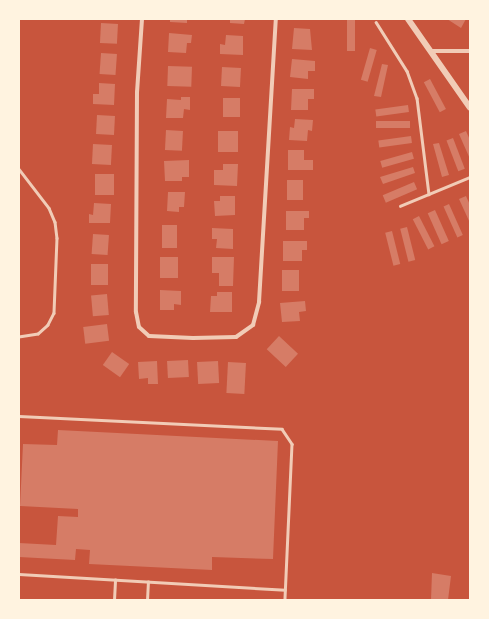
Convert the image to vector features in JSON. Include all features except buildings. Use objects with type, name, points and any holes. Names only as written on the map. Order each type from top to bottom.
[{"type":"street","points":[[142,19],[137,92],[136,312],[139,327],[149,336],[193,338],[236,337],[253,325],[259,302],[276,19]]},
{"type":"street","points":[[408,19],[470,108]]},
{"type":"street","points":[[430,51],[470,51]]},
{"type":"lane","points":[[376,22],[407,71],[416,98],[429,194]]},
{"type":"lane","points":[[19,171],[49,208],[55,222],[57,238],[54,313],[48,325],[38,334],[19,338]]},
{"type":"lane","points":[[400,206],[470,178]]},
{"type":"lane","points":[[19,416],[282,429],[292,444],[285,600]]},
{"type":"lane","points":[[19,574],[285,590]]},
{"type":"lane","points":[[114,600],[115,580]]},
{"type":"lane","points":[[147,600],[148,582]]}]
